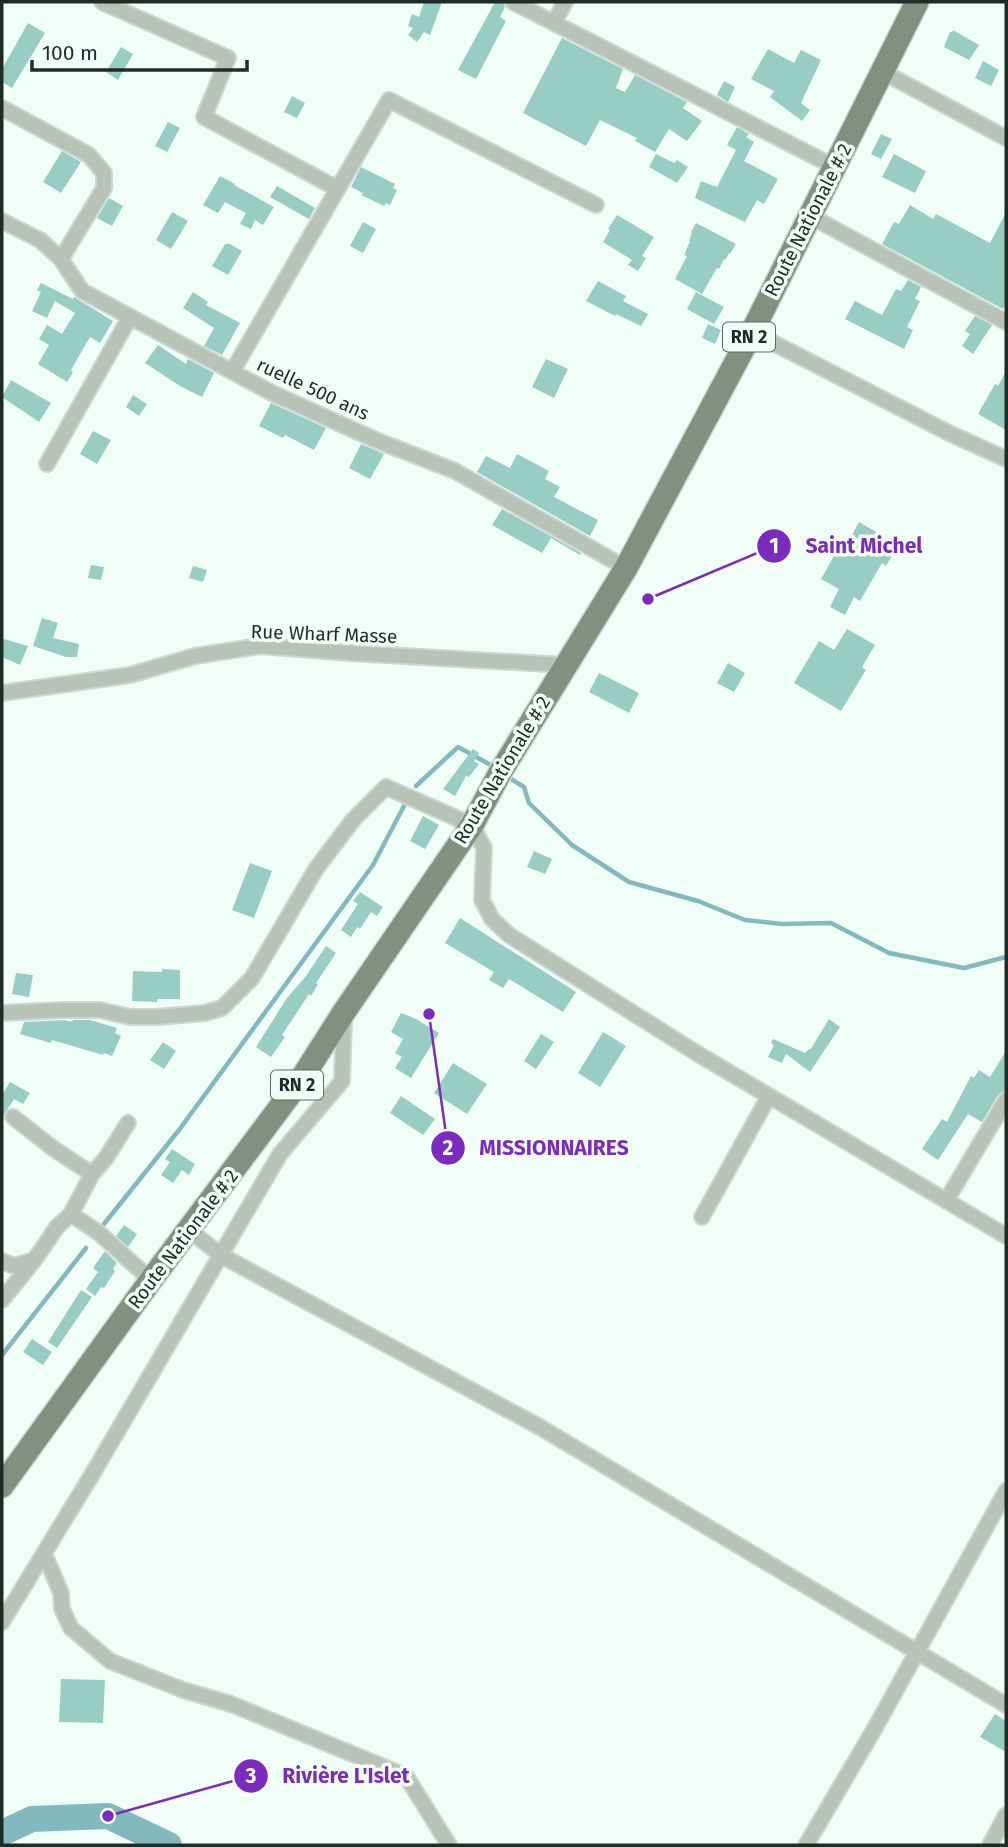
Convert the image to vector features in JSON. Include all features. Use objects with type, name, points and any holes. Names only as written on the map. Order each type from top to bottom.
[{"type":"main road","name":"Route Nationale # 2","points":[[2,1486],[302,1078],[472,825],[501,771],[626,568],[752,332],[917,2]]},
{"type":"street","points":[[102,2],[228,58],[204,117],[338,189]]},
{"type":"street","points":[[513,2],[835,167]]},
{"type":"street","points":[[554,23],[565,2]]},
{"type":"street","points":[[883,72],[1006,138]]},
{"type":"street","points":[[232,372],[389,100],[596,205]]},
{"type":"street","points":[[2,108],[89,155],[104,173],[104,188],[61,259]]},
{"type":"street","points":[[810,216],[1006,322]]},
{"type":"street","name":"ruelle 500 ans","points":[[2,221],[40,240],[61,259],[82,291],[272,393],[378,441],[455,471],[626,568]]},
{"type":"street","points":[[47,464],[130,317]]},
{"type":"street","points":[[752,332],[949,433],[1006,459]]},
{"type":"street","name":"Rue Wharf Masse","points":[[2,693],[130,676],[195,656],[260,646],[565,665]]},
{"type":"street","points":[[2,1013],[100,1010],[130,1017],[158,1017],[205,1013],[222,1008],[251,978],[316,869],[353,820],[386,787],[472,825],[484,848],[482,900],[492,919],[509,935],[698,1054],[1006,1236]]},
{"type":"street","points":[[2,1622],[222,1256],[280,1154],[342,1081],[344,1012]]},
{"type":"street","points":[[702,1217],[769,1096]]},
{"type":"street","points":[[946,1201],[1006,1100]]},
{"type":"street","points":[[13,1117],[92,1174]]},
{"type":"street","points":[[2,1300],[57,1227],[71,1214],[92,1174],[128,1124]]},
{"type":"street","points":[[71,1214],[99,1233],[151,1280]]},
{"type":"street","points":[[189,1230],[222,1256],[538,1426],[1006,1705]]},
{"type":"street","points":[[2,1261],[14,1266],[35,1259]]},
{"type":"street","points":[[806,1845],[875,1728],[1006,1491]]},
{"type":"street","points":[[44,1553],[61,1593],[62,1609],[71,1628],[110,1661],[183,1690],[231,1704],[406,1776],[449,1845]]},
{"type":"street","points":[[990,1845],[1006,1815]]},
{"type":"building","points":[[424,2],[442,2],[430,35],[424,32],[417,42],[408,35],[413,28],[408,26],[412,14],[419,17]]},
{"type":"building","points":[[495,2],[503,2],[505,7],[500,17],[506,21],[476,79],[458,70]]},
{"type":"building","points":[[28,23],[45,33],[12,88],[2,82],[2,69]]},
{"type":"building","points":[[953,30],[979,45],[969,60],[944,47]]},
{"type":"building","points":[[562,38],[623,69],[616,88],[625,92],[635,75],[687,102],[683,108],[702,121],[687,141],[669,129],[655,152],[635,141],[637,138],[600,120],[586,146],[523,113]]},
{"type":"building","points":[[121,47],[133,54],[118,80],[106,72]]},
{"type":"building","points":[[768,49],[794,63],[801,50],[821,60],[801,103],[810,110],[802,121],[770,97],[774,91],[751,79]]},
{"type":"building","points":[[983,61],[999,70],[991,86],[975,78]]},
{"type":"building","points":[[724,81],[735,87],[728,102],[717,95]]},
{"type":"building","points":[[292,96],[305,103],[297,118],[284,112]]},
{"type":"building","points":[[168,122],[180,128],[167,152],[155,146]]},
{"type":"building","points":[[737,127],[749,134],[746,137],[754,142],[744,161],[778,179],[764,204],[757,200],[745,222],[695,198],[701,181],[717,187],[736,150],[727,145]]},
{"type":"building","points":[[881,134],[892,139],[881,159],[871,154]]},
{"type":"building","points":[[62,151],[81,162],[61,193],[43,182]]},
{"type":"building","points":[[656,154],[674,163],[677,160],[688,167],[677,183],[649,167]]},
{"type":"building","points":[[894,154],[926,171],[915,193],[882,177]]},
{"type":"building","points":[[361,167],[395,184],[393,188],[397,190],[390,205],[386,203],[384,206],[351,187]]},
{"type":"building","points":[[220,176],[274,207],[263,225],[255,220],[251,229],[240,224],[246,213],[225,202],[218,213],[203,205]]},
{"type":"building","points":[[277,186],[315,208],[309,219],[270,197]]},
{"type":"building","points":[[109,198],[123,206],[112,226],[97,218]]},
{"type":"building","points":[[910,205],[933,219],[936,214],[990,243],[1006,212],[1006,304],[1003,309],[882,244],[894,222],[899,224]]},
{"type":"building","points":[[172,212],[188,221],[171,249],[156,240]]},
{"type":"building","points":[[617,215],[654,237],[642,256],[646,258],[638,271],[628,265],[632,260],[603,242]]},
{"type":"building","points":[[363,222],[376,229],[363,253],[350,246]]},
{"type":"building","points":[[696,223],[736,244],[719,269],[717,268],[702,294],[675,279],[687,256],[684,255]]},
{"type":"building","points":[[225,244],[242,251],[228,275],[212,266]]},
{"type":"building","points":[[908,280],[921,287],[915,299],[920,301],[907,327],[913,330],[904,349],[845,319],[855,301],[882,315],[896,289],[901,291]]},
{"type":"building","points":[[598,281],[626,296],[623,301],[648,314],[641,326],[586,301]]},
{"type":"building","points":[[41,283],[73,299],[74,297],[113,321],[100,343],[90,337],[67,382],[38,364],[49,345],[39,339],[47,325],[62,334],[75,313],[55,301],[47,318],[32,311],[41,292],[37,290]]},
{"type":"building","points":[[193,292],[208,302],[206,305],[240,323],[222,355],[204,346],[214,328],[183,308]]},
{"type":"building","points":[[696,292],[724,307],[714,324],[687,309]]},
{"type":"building","points":[[975,316],[992,325],[973,354],[962,346],[970,334],[965,331]]},
{"type":"building","points":[[708,324],[721,330],[715,344],[702,338]]},
{"type":"building","points":[[158,345],[186,364],[188,359],[214,373],[202,397],[145,363]]},
{"type":"building","points":[[546,359],[568,369],[554,398],[532,387]]},
{"type":"building","points":[[1006,371],[1006,430],[978,414],[995,384],[998,386]]},
{"type":"building","points":[[11,380],[51,403],[39,422],[2,397]]},
{"type":"building","points":[[133,395],[147,404],[139,416],[126,407]]},
{"type":"building","points":[[271,403],[326,428],[314,450],[285,435],[283,438],[259,426]]},
{"type":"building","points":[[93,431],[111,440],[97,464],[80,454]]},
{"type":"building","points":[[361,444],[384,454],[370,479],[349,468]]},
{"type":"building","points":[[517,454],[549,471],[545,479],[560,487],[554,497],[598,520],[590,536],[477,472],[486,456],[510,468]]},
{"type":"building","points":[[502,509],[581,553],[580,555],[551,538],[542,553],[492,525]]},
{"type":"building","points":[[859,522],[876,532],[871,539],[894,552],[886,566],[882,563],[860,601],[854,597],[845,615],[830,607],[839,589],[821,579],[840,545],[845,548]]},
{"type":"building","points":[[91,565],[104,567],[101,580],[88,578]]},
{"type":"building","points":[[193,566],[207,570],[203,582],[189,578]]},
{"type":"building","points":[[42,618],[58,623],[53,638],[79,644],[77,657],[66,657],[33,646]]},
{"type":"building","points":[[847,629],[875,645],[862,667],[866,670],[841,711],[794,683],[819,641],[834,650]]},
{"type":"building","points":[[4,639],[28,646],[20,665],[2,657]]},
{"type":"building","points":[[728,663],[745,673],[734,692],[717,683]]},
{"type":"building","points":[[599,673],[639,693],[629,713],[589,692]]},
{"type":"building","points":[[473,749],[479,753],[474,761],[479,764],[469,777],[466,776],[455,796],[443,789]]},
{"type":"building","points":[[423,816],[439,825],[425,849],[410,841]]},
{"type":"building","points":[[534,851],[552,859],[545,874],[527,867]]},
{"type":"building","points":[[250,863],[272,871],[254,918],[232,910]]},
{"type":"building","points":[[360,892],[383,907],[377,916],[371,912],[351,937],[341,930],[358,904],[353,901]]},
{"type":"building","points":[[460,918],[576,992],[563,1012],[509,979],[503,988],[489,980],[494,972],[445,943]]},
{"type":"building","points":[[326,946],[336,953],[316,983],[318,984],[311,996],[309,994],[282,1035],[285,1037],[271,1057],[256,1047],[287,998]]},
{"type":"building","points":[[162,969],[180,970],[180,999],[132,1001],[133,971],[162,972]]},
{"type":"building","points":[[16,973],[33,975],[29,997],[12,994]]},
{"type":"building","points":[[401,1013],[439,1033],[411,1078],[395,1068],[402,1057],[395,1053],[403,1039],[391,1032]]},
{"type":"building","points":[[829,1019],[840,1027],[810,1072],[786,1054],[782,1063],[768,1057],[774,1045],[771,1043],[773,1039],[805,1053],[810,1050]]},
{"type":"building","points":[[90,1020],[117,1028],[115,1033],[121,1036],[112,1056],[20,1034],[24,1022]]},
{"type":"building","points":[[603,1032],[626,1046],[600,1087],[578,1073]]},
{"type":"building","points":[[541,1034],[554,1042],[536,1069],[524,1061]]},
{"type":"building","points":[[163,1042],[176,1051],[164,1069],[150,1060]]},
{"type":"building","points":[[1006,1051],[1006,1090],[998,1095],[982,1122],[968,1114],[938,1160],[922,1149],[942,1119],[947,1122],[971,1076],[974,1078],[979,1070],[990,1077]]},
{"type":"building","points":[[453,1063],[487,1084],[467,1114],[434,1093]]},
{"type":"building","points":[[10,1082],[30,1093],[23,1104],[14,1099],[2,1118],[2,1095]]},
{"type":"building","points":[[401,1096],[435,1119],[423,1135],[390,1113]]},
{"type":"building","points":[[172,1149],[195,1164],[189,1175],[182,1170],[173,1183],[161,1175],[170,1162],[165,1159]]},
{"type":"building","points":[[124,1225],[137,1234],[128,1247],[116,1236]]},
{"type":"building","points":[[105,1251],[117,1263],[104,1288],[101,1287],[95,1296],[86,1289],[98,1272],[93,1268]]},
{"type":"building","points":[[81,1290],[92,1297],[57,1348],[48,1342]]},
{"type":"building","points":[[32,1339],[52,1352],[43,1365],[23,1352]]},
{"type":"building","points":[[61,1679],[105,1680],[103,1723],[59,1722]]},
{"type":"building","points":[[995,1714],[1006,1721],[1006,1752],[980,1737]]},
{"type":"waterway","points":[[416,786],[458,747],[489,764]]},
{"type":"waterway","points":[[511,779],[524,787],[529,803],[572,845],[629,882],[698,901],[745,920],[782,924],[831,923],[889,953],[964,968],[1006,957]]},
{"type":"waterway","points":[[104,1224],[179,1130],[373,865],[405,804]]},
{"type":"waterway","points":[[2,1355],[86,1248]]},
{"type":"waterway","points":[[2,1833],[32,1819],[108,1816],[169,1845]]},
{"type":"place","name":"Saint Michel","points":[[648,599]]},
{"type":"place","name":"MISSIONNAIRES","points":[[429,1014]]},
{"type":"place","name":"Rivière L'Islet","points":[[108,1816]]}]
